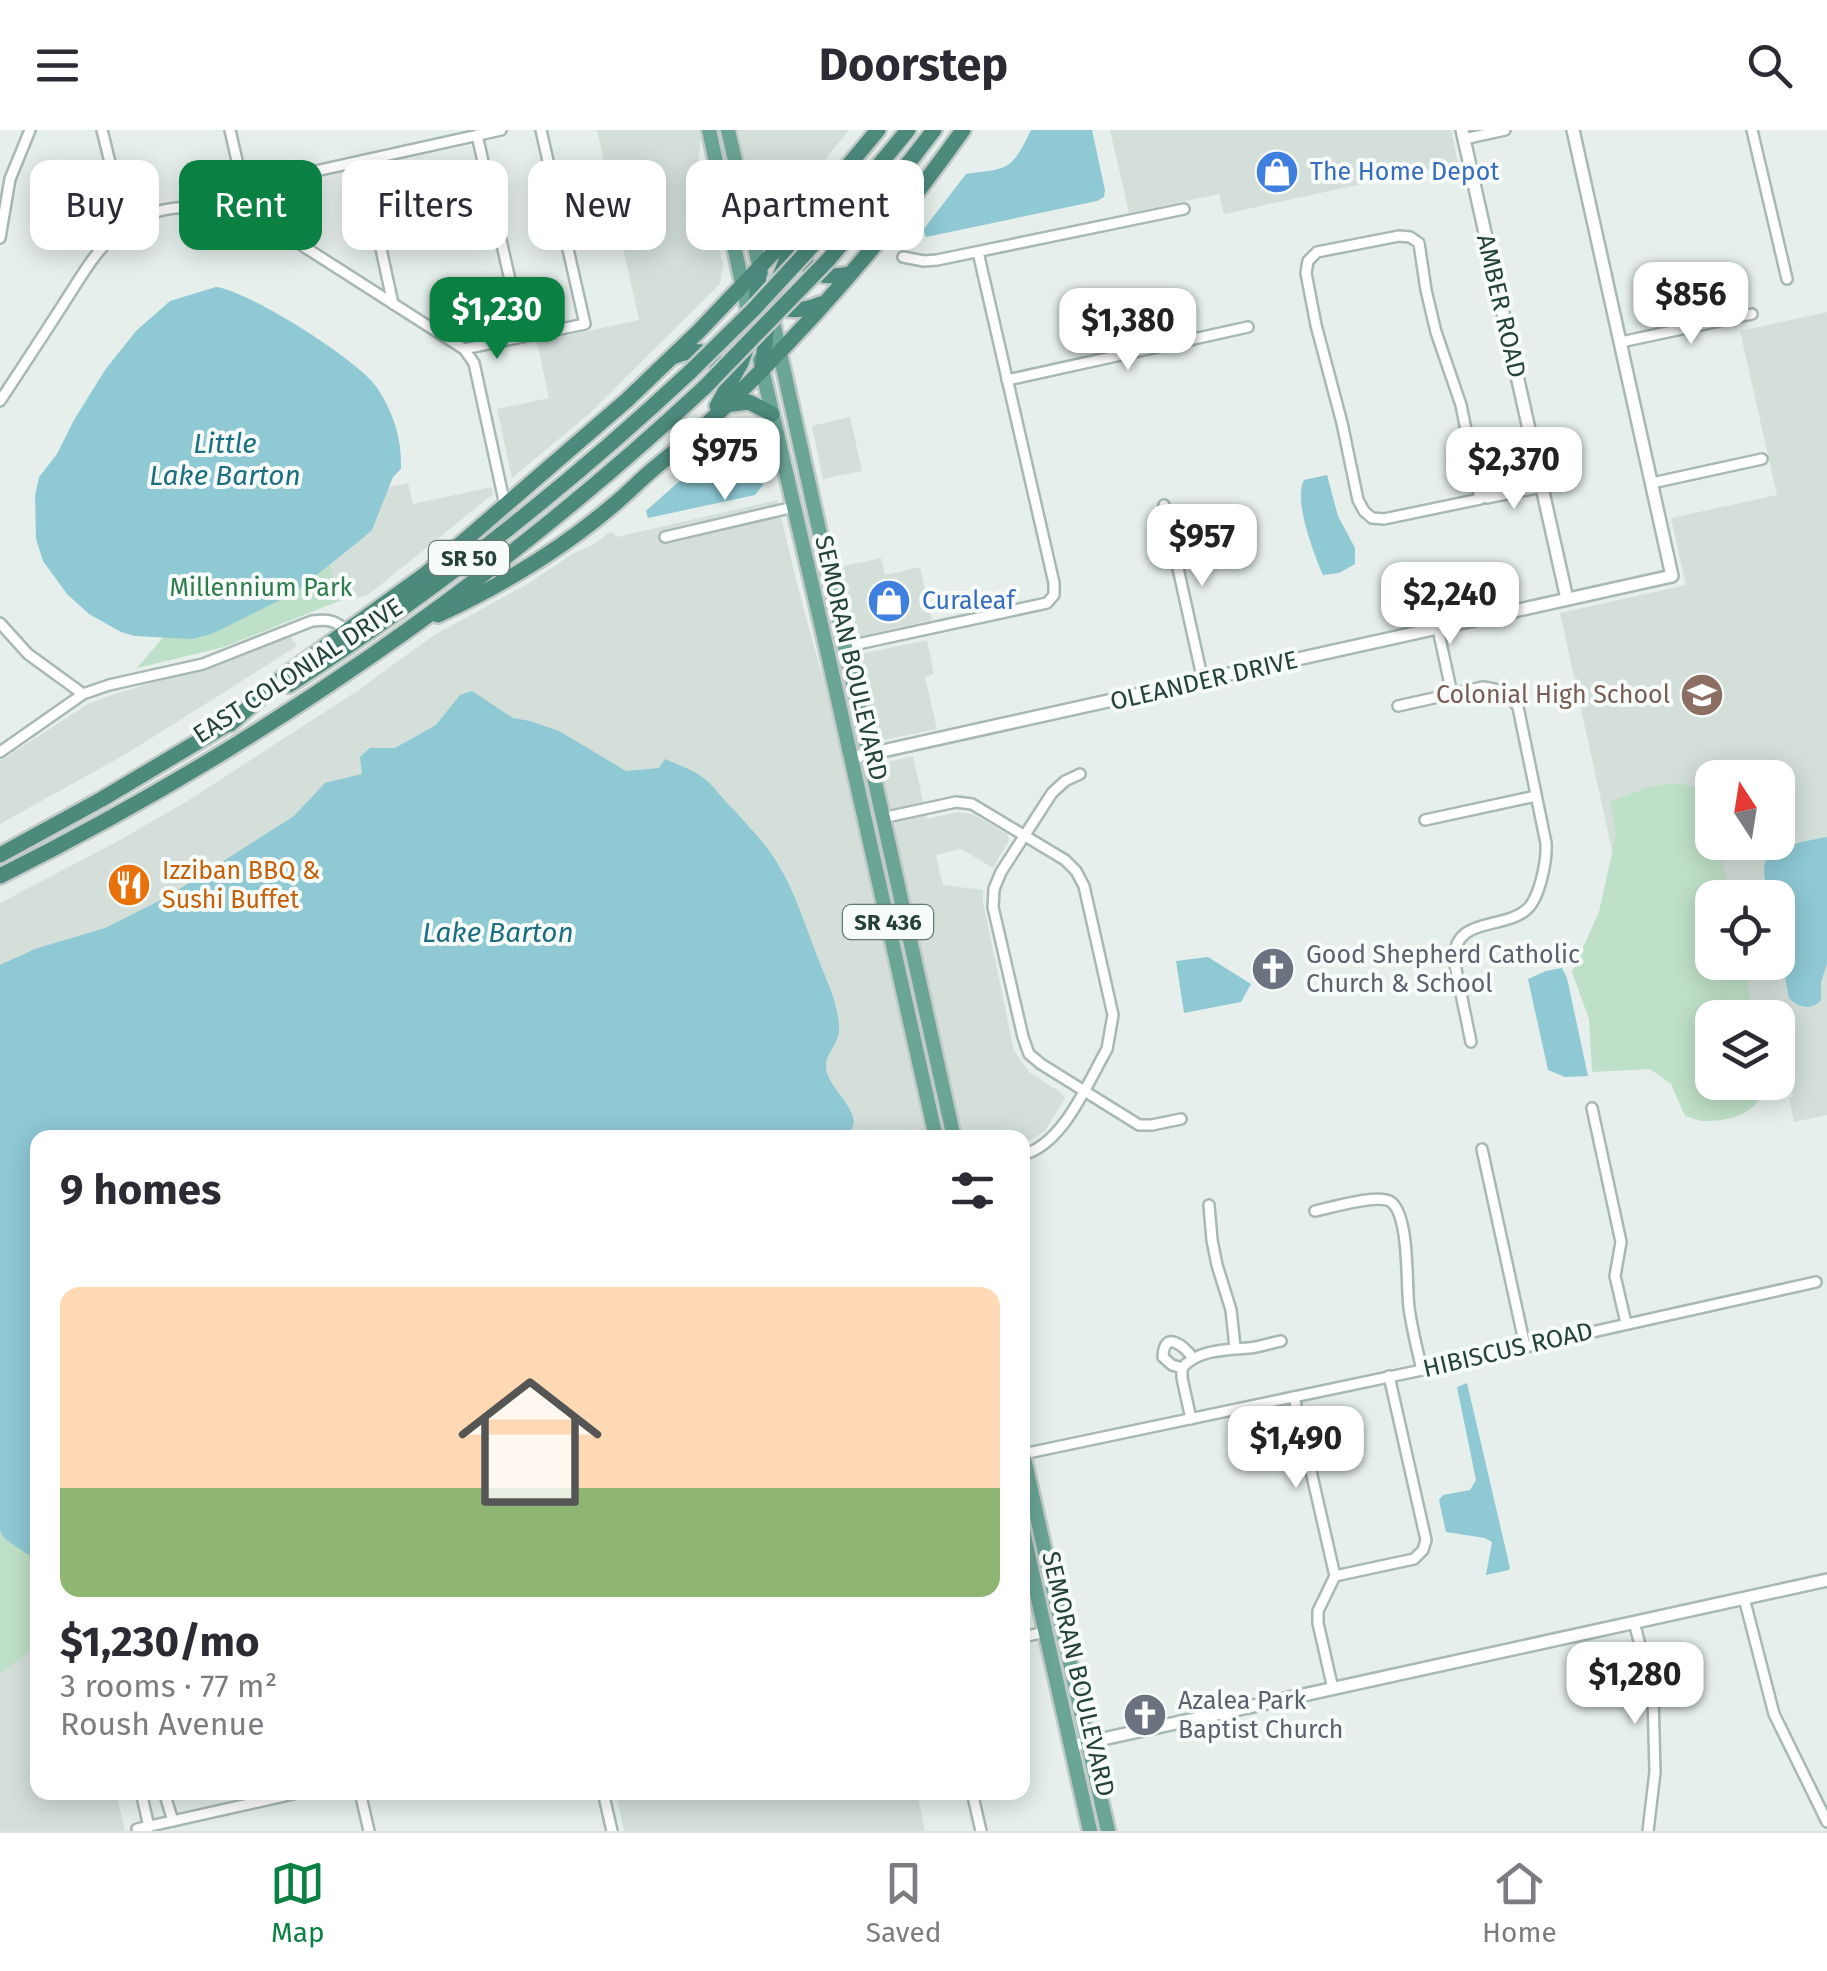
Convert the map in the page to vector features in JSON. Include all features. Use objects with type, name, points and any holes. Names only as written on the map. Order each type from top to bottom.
[{"type":"highway","points":[[853,160],[878,130]]},
{"type":"highway","name":"EAST COLONIAL DRIVE","points":[[878,160],[908,130]]},
{"type":"highway","name":"EAST COLONIAL DRIVE","points":[[7,873],[261,728],[407,630],[560,514],[705,387],[828,260],[934,130]]},
{"type":"highway","points":[[723,403],[780,352],[850,274],[963,130]]},
{"type":"highway","points":[[230,724],[287,674],[427,573],[674,356],[760,266],[784,250]]},
{"type":"highway","name":"EAST COLONIAL DRIVE","points":[[0,855],[230,724],[366,634],[500,534],[621,435],[691,371],[763,299],[793,250]]},
{"type":"highway","points":[[763,302],[794,250]]},
{"type":"highway","points":[[802,250],[803,260],[819,274],[831,278],[850,274]]},
{"type":"highway","points":[[760,266],[762,370]]},
{"type":"highway","points":[[742,285],[763,302],[793,311],[806,310],[828,299]]},
{"type":"highway","points":[[699,332],[724,324],[759,334],[780,352]]},
{"type":"highway","points":[[407,630],[470,600],[550,552],[610,508],[708,423],[723,403],[759,334]]},
{"type":"highway","points":[[674,356],[697,350],[715,360],[723,403]]},
{"type":"highway","points":[[723,403],[749,402],[772,414]]},
{"type":"highway","points":[[50,851],[63,831],[140,787],[154,769]]},
{"type":"highway","points":[[7,873],[32,852],[41,833]]},
{"type":"main road","points":[[709,130],[742,285],[759,334]]},
{"type":"main road","points":[[728,130],[735,160]]},
{"type":"main road","points":[[756,250],[760,266]]},
{"type":"main road","name":"SEMORAN BOULEVARD","points":[[763,302],[780,352],[952,1130]]},
{"type":"main road","name":"SEMORAN BOULEVARD","points":[[762,370],[934,1130]]},
{"type":"main road","name":"SEMORAN BOULEVARD","points":[[1030,1483],[1108,1831]]},
{"type":"main road","points":[[1030,1490],[1033,1496]]},
{"type":"main road","name":"SEMORAN BOULEVARD","points":[[1030,1562],[1090,1831]]},
{"type":"street","points":[[0,238],[10,178],[30,130]]},
{"type":"street","points":[[102,130],[109,160]]},
{"type":"street","points":[[230,130],[237,160]]},
{"type":"street","points":[[367,160],[502,130]]},
{"type":"street","points":[[464,349],[585,324],[541,130]]},
{"type":"street","points":[[1463,134],[1504,130]]},
{"type":"street","points":[[1573,130],[1652,483],[1762,458]]},
{"type":"street","points":[[1752,130],[1787,279]]},
{"type":"street","name":"AMBER ROAD","points":[[1463,134],[1567,600]]},
{"type":"street","points":[[477,136],[522,337]]},
{"type":"street","points":[[903,257],[924,261],[978,252],[1184,209]]},
{"type":"street","points":[[1480,499],[1461,405],[1430,304],[1419,243],[1399,236],[1318,252],[1308,262],[1306,273],[1358,500],[1364,512],[1372,518],[1384,519],[1480,499],[1541,483]]},
{"type":"street","points":[[0,402],[103,250]]},
{"type":"street","points":[[309,250],[464,349],[474,363],[505,505]]},
{"type":"street","points":[[381,250],[393,304]]},
{"type":"street","points":[[844,648],[1047,603],[1054,595],[978,252]]},
{"type":"street","points":[[1621,342],[1752,314]]},
{"type":"street","points":[[1007,380],[1248,326]]},
{"type":"street","name":"OLEANDER DRIVE","points":[[852,758],[1672,576],[1652,483]]},
{"type":"street","points":[[1164,505],[1202,681]]},
{"type":"street","points":[[665,537],[794,507]]},
{"type":"street","points":[[0,752],[83,694],[108,685],[203,664],[312,622],[328,619],[348,632]]},
{"type":"street","points":[[1,626],[28,654],[83,694]]},
{"type":"street","points":[[1438,629],[1452,694]]},
{"type":"street","points":[[1398,706],[1483,688],[1510,696],[1518,707],[1547,860],[1532,905],[1522,914],[1474,928],[1454,947],[1472,1042]]},
{"type":"street","points":[[1080,774],[1052,793],[994,889],[993,907],[1023,1037],[1029,1054],[1139,1125],[1182,1119]]},
{"type":"street","points":[[1424,820],[1536,796]]},
{"type":"street","points":[[882,818],[956,802],[972,804],[1065,860],[1084,886],[1113,1015],[1107,1049],[1061,1130],[1046,1145],[1030,1152]]},
{"type":"street","points":[[1592,1108],[1622,1242],[1615,1276],[1626,1323]]},
{"type":"street","points":[[1482,1149],[1525,1346]]},
{"type":"street","points":[[1315,1211],[1379,1198],[1391,1202],[1398,1211],[1407,1250],[1409,1306],[1422,1370]]},
{"type":"street","points":[[1210,1205],[1212,1240],[1231,1310],[1235,1347]]},
{"type":"street","name":"HIBISCUS ROAD","points":[[1030,1452],[1816,1282]]},
{"type":"street","points":[[1191,1418],[1182,1368],[1193,1358],[1281,1341]]},
{"type":"street","points":[[1182,1368],[1172,1366],[1164,1358],[1168,1345],[1180,1343],[1193,1358]]},
{"type":"street","points":[[1335,1576],[1414,1559],[1426,1540],[1390,1376]]},
{"type":"street","points":[[1294,1397],[1335,1576],[1318,1611],[1332,1688]]},
{"type":"street","points":[[1071,1746],[1827,1580]]},
{"type":"street","points":[[1744,1598],[1774,1714],[1827,1822]]},
{"type":"street","points":[[1634,1622],[1654,1695],[1655,1772],[1648,1831]]},
{"type":"street","points":[[1030,1635],[1046,1632]]},
{"type":"street","points":[[142,1800],[149,1827]]},
{"type":"street","points":[[166,1800],[172,1821]]},
{"type":"street","points":[[136,1830],[266,1800]]},
{"type":"street","points":[[362,1800],[369,1831]]},
{"type":"street","points":[[605,1800],[612,1831]]},
{"type":"street","points":[[974,1800],[981,1831]]},
{"type":"shaded area","points":[[597,130],[699,130],[698,160],[686,160],[686,250],[719,250],[723,265],[720,284],[589,414],[512,478],[497,409],[549,398],[537,342],[639,320],[624,250],[666,250],[666,160],[604,160]]},
{"type":"shaded area","points":[[738,130],[849,130],[824,160],[745,160]]},
{"type":"shaded area","points":[[1110,130],[1451,130],[1458,163],[1224,214],[1219,194],[1129,213]]},
{"type":"shaded area","name":"Colonial High School","points":[[1827,312],[1827,1115],[1794,1122],[1789,1100],[1795,1100],[1795,1000],[1695,1000],[1695,1035],[1660,1069],[1560,613],[1686,585],[1671,518],[1777,495],[1740,331]]},
{"type":"shaded area","points":[[850,417],[862,471],[823,479],[812,426]]},
{"type":"shaded area","points":[[408,483],[413,504],[492,487],[493,494],[368,595],[339,601],[317,503]]},
{"type":"shaded area","name":"Lake Barton","points":[[777,500],[828,697],[924,1130],[30,1130],[30,1800],[118,1800],[125,1831],[0,1831],[0,903],[189,800],[357,691],[433,636],[529,583],[611,531],[617,537]]},
{"type":"shaded area","points":[[881,558],[885,575],[920,567],[932,620],[852,638],[835,568]]},
{"type":"shaded area","points":[[289,634],[297,646],[126,754],[0,824],[0,761],[88,704],[213,664]]},
{"type":"shaded area","points":[[927,640],[934,674],[925,677],[937,729],[875,742],[856,655]]},
{"type":"shaded area","points":[[913,756],[927,819],[958,812],[973,814],[1007,834],[1009,840],[993,868],[961,849],[936,855],[943,885],[983,890],[1014,1051],[1029,1072],[1065,1098],[1045,1131],[1030,1140],[1030,1130],[961,1130],[880,764]]},
{"type":"shaded area","points":[[617,1800],[918,1800],[925,1831],[624,1831]]},
{"type":"green space","name":"Millennium Park","points":[[321,524],[339,601],[224,647],[137,668],[234,554]]},
{"type":"green space","points":[[1672,783],[1695,788],[1695,860],[1721,860],[1727,880],[1695,880],[1695,980],[1747,980],[1750,1000],[1695,1000],[1695,1100],[1759,1100],[1737,1116],[1703,1121],[1685,1116],[1671,1084],[1650,1069],[1592,1072],[1589,1019],[1572,972],[1599,912],[1616,835],[1610,802]]},
{"type":"green space","points":[[0,1531],[30,1556],[30,1651],[0,1673]]},
{"type":"water","points":[[1031,130],[1092,130],[1104,197],[926,237],[924,229],[966,174],[1007,166]]},
{"type":"water","name":"Little Lake Barton","points":[[216,287],[277,313],[368,377],[393,418],[401,469],[393,477],[372,530],[294,593],[214,633],[192,639],[135,636],[89,614],[67,594],[43,561],[36,539],[35,496],[39,477],[57,454],[105,370],[136,331],[170,301]]},
{"type":"water","points":[[740,427],[751,433],[763,485],[755,495],[648,518],[646,511]]},
{"type":"water","points":[[1327,475],[1338,516],[1355,548],[1355,564],[1339,573],[1323,575],[1306,527],[1301,489],[1304,480]]},
{"type":"water","name":"Lake Barton","points":[[472,691],[513,718],[559,731],[626,771],[659,768],[665,759],[709,783],[771,854],[798,906],[838,1017],[839,1032],[826,1068],[854,1123],[850,1130],[30,1130],[30,1556],[0,1531],[0,965],[35,949],[105,928],[167,897],[294,816],[325,783],[362,774],[360,757],[370,748],[395,748],[436,725],[460,695]]},
{"type":"water","points":[[1827,837],[1827,964],[1821,1000],[1805,1007],[1789,998],[1786,980],[1795,980],[1795,880],[1765,880],[1764,867],[1767,860],[1795,860],[1795,844]]},
{"type":"water","points":[[1208,957],[1251,984],[1241,1002],[1184,1013],[1176,961]]},
{"type":"water","points":[[1562,968],[1588,1076],[1565,1077],[1548,1070],[1528,979]]},
{"type":"water","points":[[1467,1383],[1510,1568],[1486,1575],[1492,1542],[1446,1532],[1439,1500],[1443,1495],[1470,1490],[1476,1480],[1457,1387]]},
{"type":"place","name":"The Home Depot","points":[[1277,172]]},
{"type":"place","name":"Curaleaf","points":[[889,601]]},
{"type":"place","name":"Colonial High School","points":[[1702,695]]},
{"type":"place","name":"Izziban BBQ & Sushi Buffet","points":[[129,885]]},
{"type":"place","name":"Good Shepherd Catholic Church & School","points":[[1273,969]]},
{"type":"place","name":"Azalea Park Baptist Church","points":[[1145,1715]]}]
